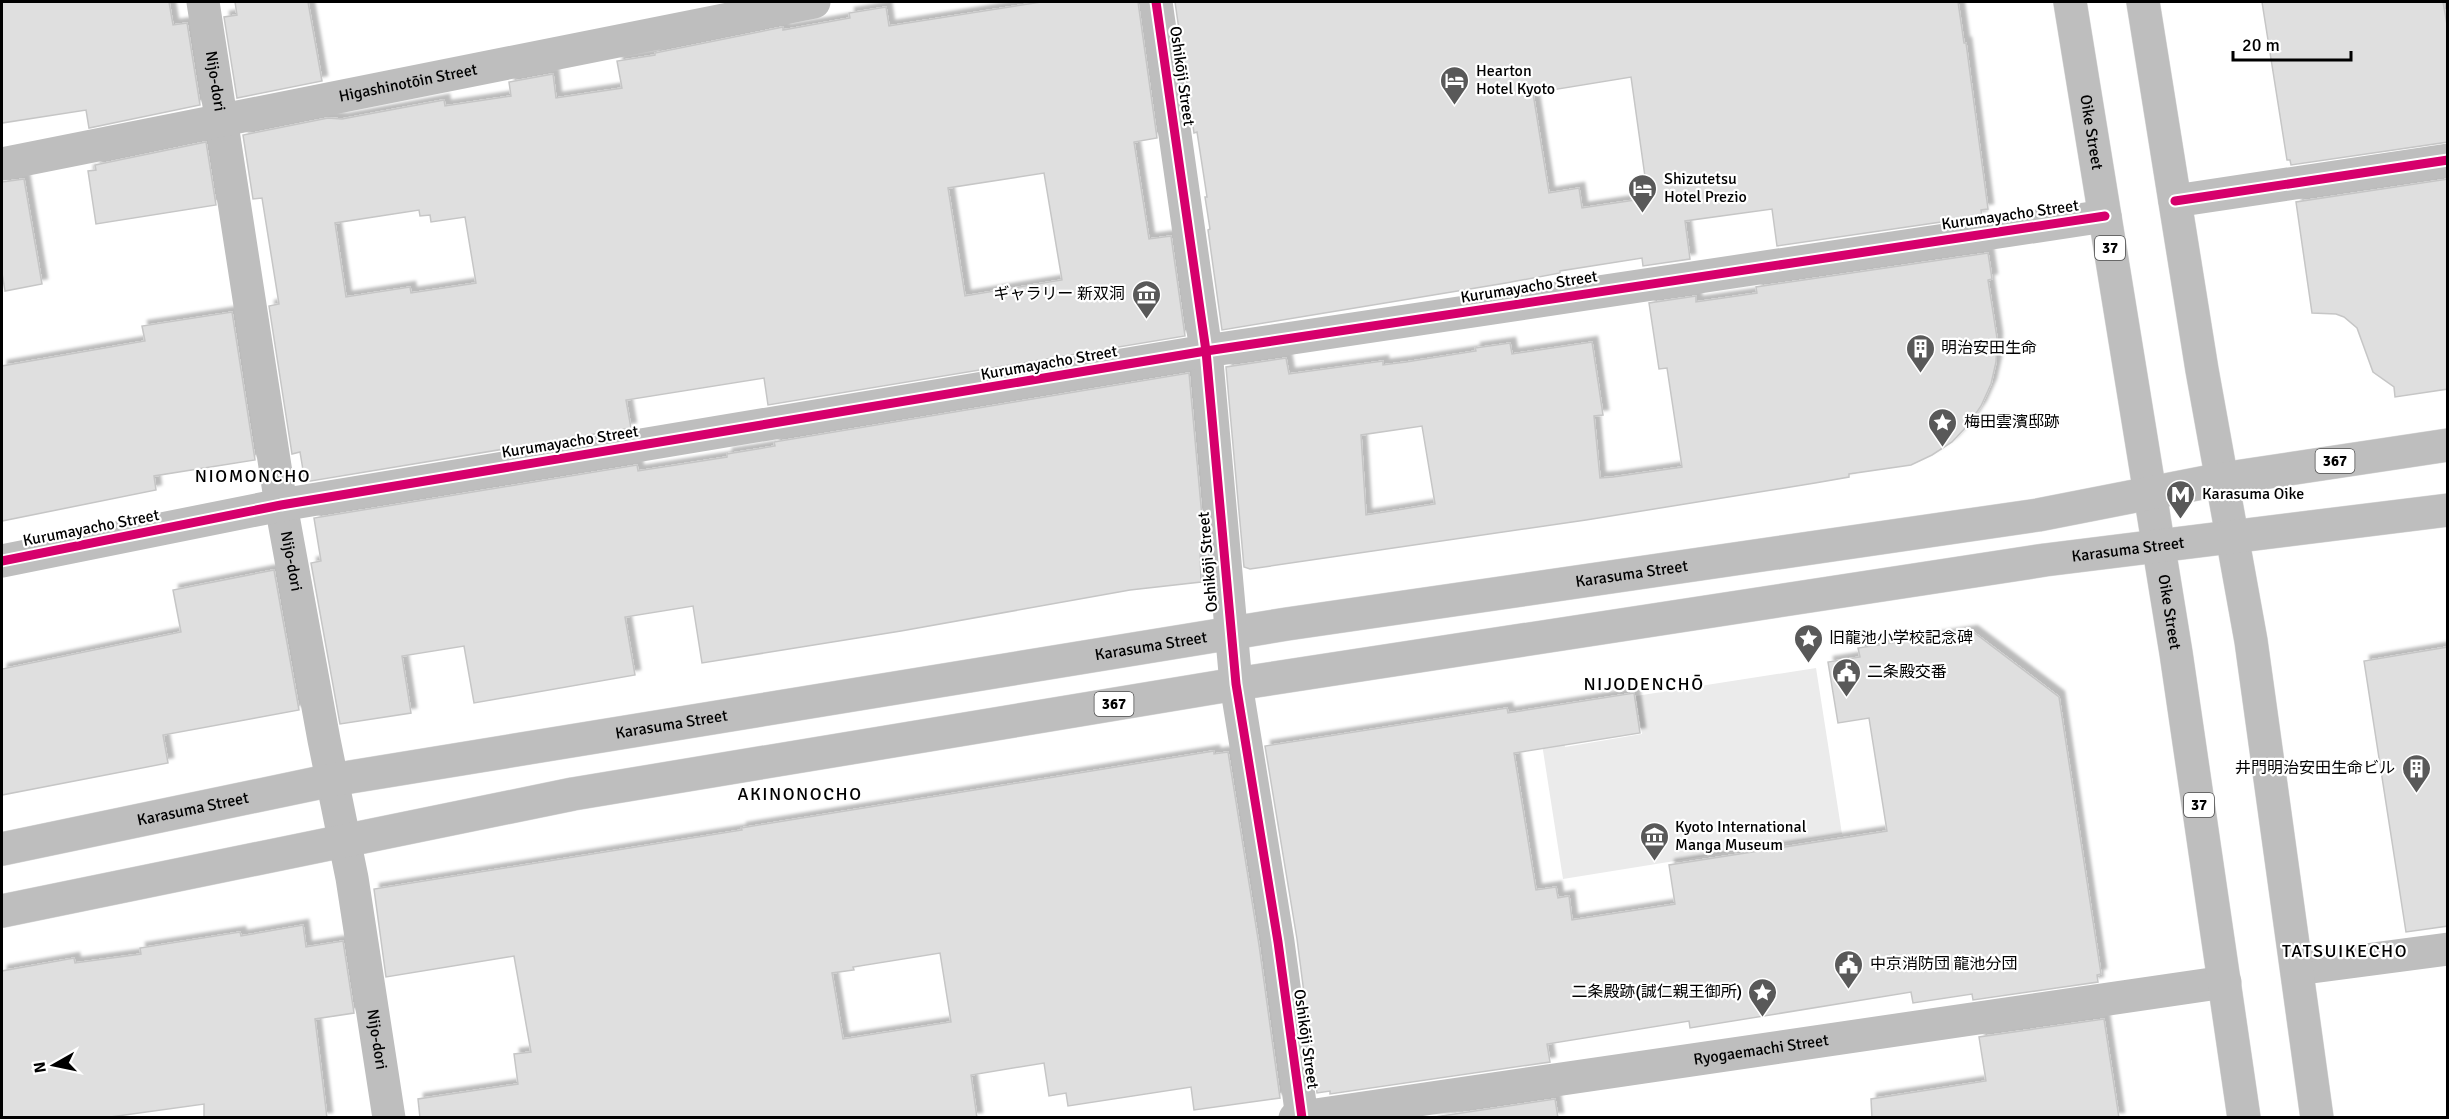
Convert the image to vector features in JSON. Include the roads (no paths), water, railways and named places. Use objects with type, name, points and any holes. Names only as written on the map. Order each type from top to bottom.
[{"type":"main road","name":"Nijo-dori","points":[[203,2],[281,505],[345,841],[389,1118]]},
{"type":"main road","name":"Higashinotōin Street","points":[[2,164],[814,2]]},
{"type":"main road","name":"Oshikōji Street","points":[[1156,2],[1206,351],[1236,684],[1278,942],[1300,1117]]},
{"type":"main road","name":"Oike Street","points":[[2070,2],[2150,494],[2244,1118]]},
{"type":"main road","points":[[2144,2],[2175,201],[2252,641],[2317,1118]]},
{"type":"main road","points":[[2175,201],[2448,160]]},
{"type":"main road","name":"Kurumayacho Street","points":[[2,561],[281,505],[1206,351],[2105,216]]},
{"type":"main road","name":"Karasuma Street","points":[[2,849],[332,780],[1230,634],[2026,517],[2222,479],[2448,445]]},
{"type":"main road","name":"Karasuma Street","points":[[2,911],[584,792],[1236,684],[2045,560],[2448,510]]},
{"type":"main road","points":[[2297,969],[2448,949]]},
{"type":"main road","name":"Ryogaemachi Street","points":[[1300,1117],[2225,982]]},
{"type":"place","name":"Hearton Hotel Kyoto","points":[[1455,106]]},
{"type":"place","name":"Shizutetsu Hotel Prezio","points":[[1643,214]]},
{"type":"place","name":"ギャラリー 新双洞","points":[[1146,320]]},
{"type":"place","name":"明治安田生命","points":[[1920,374]]},
{"type":"place","name":"梅田雲濱邸跡","points":[[1943,448]]},
{"type":"place","name":"Karasuma Oike","points":[[2181,520]]},
{"type":"place","name":"旧龍池小学校記念碑","points":[[1808,664]]},
{"type":"place","name":"二条殿交番","points":[[1846,698]]},
{"type":"place","name":"井門明治安田生命ビル","points":[[2416,794]]},
{"type":"place","name":"Kyoto International Manga Museum","points":[[1654,862]]},
{"type":"place","name":"中京消防団 龍池分団","points":[[1849,990]]},
{"type":"place","name":"二条殿跡(誠仁親王御所)","points":[[1763,1018]]},
{"type":"district","name":"NIOMONCHO","points":[[253,476]]},
{"type":"district","name":"NIJODENCHŌ","points":[[1644,684]]},
{"type":"district","name":"AKINONOCHO","points":[[800,794]]},
{"type":"district","name":"TATSUIKECHO","points":[[2345,951]]}]
